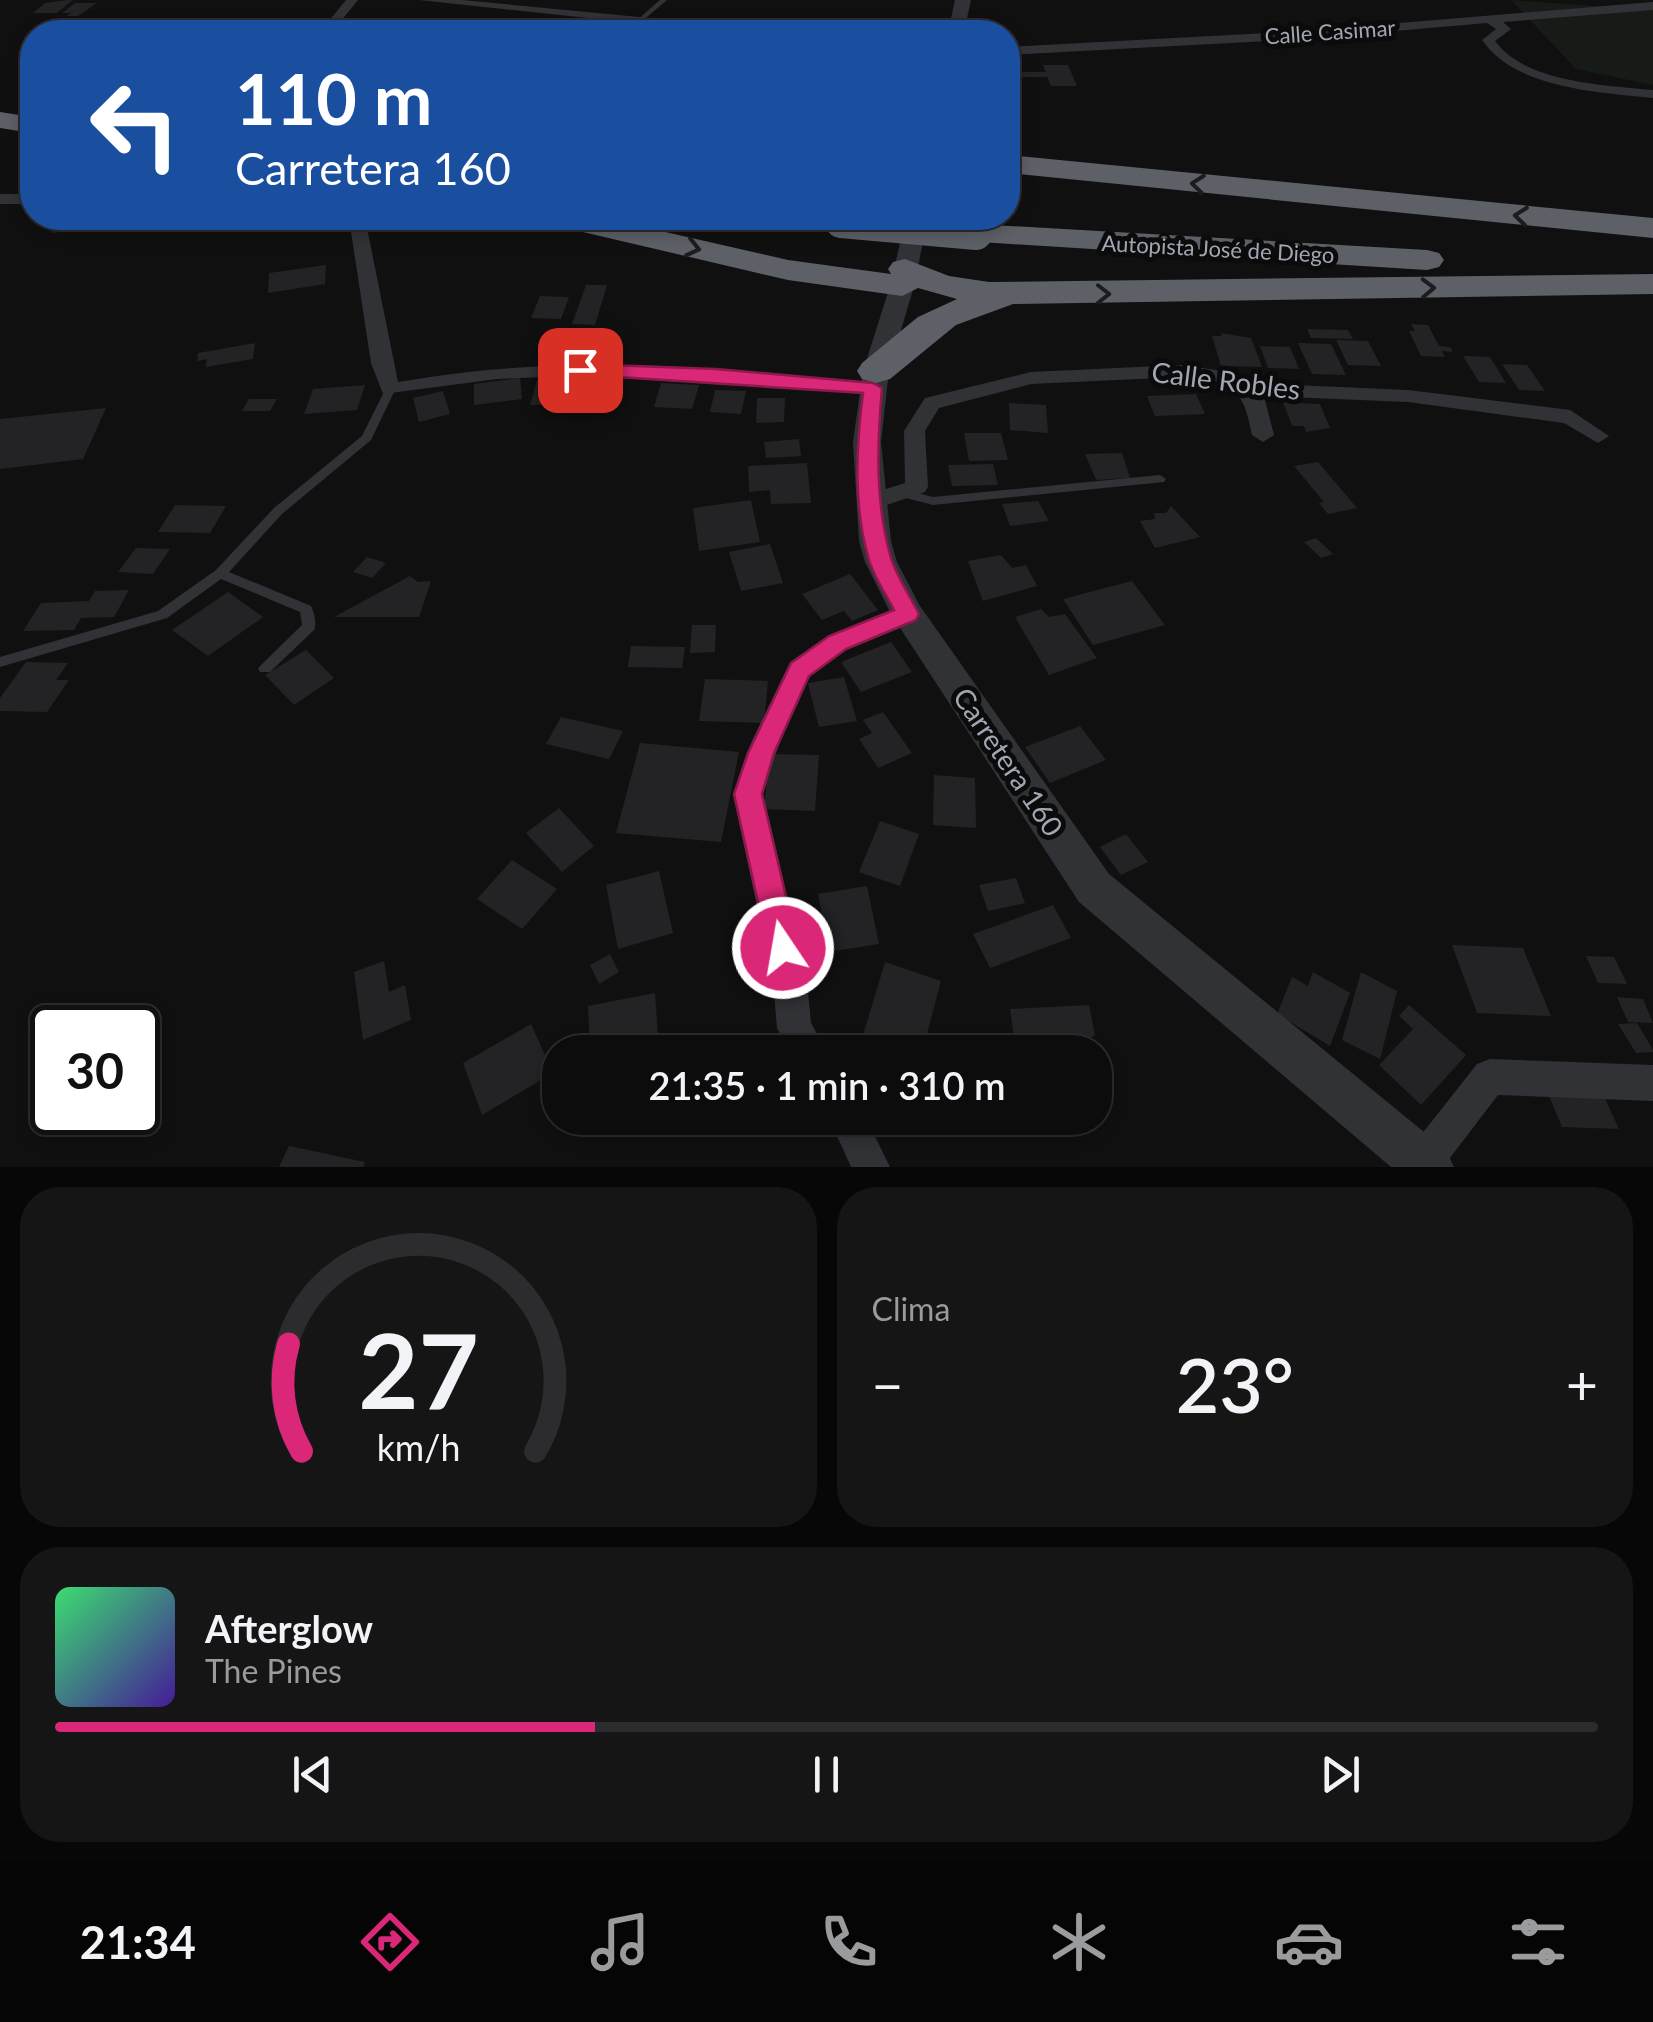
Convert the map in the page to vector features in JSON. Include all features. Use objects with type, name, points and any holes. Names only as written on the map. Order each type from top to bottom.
[{"type":"highway","points":[[1020,165],[1653,228]]},
{"type":"highway","name":"Autopista José de Diego","points":[[1020,213],[1653,245]]},
{"type":"highway","points":[[616,230],[788,270],[904,277],[946,286],[1042,294],[1653,284]]},
{"type":"highway","name":"Autopista José de Diego","points":[[931,230],[1653,270]]},
{"type":"highway","points":[[875,380],[934,319],[987,301],[1042,294]]},
{"type":"street","points":[[336,20],[352,0]]},
{"type":"street","points":[[425,0],[620,20]]},
{"type":"street","name":"Calle Casimar","points":[[1020,50],[1303,34],[1653,6]]},
{"type":"street","points":[[1470,10],[1505,29],[1488,40],[1491,50],[1524,69],[1653,94]]},
{"type":"street","points":[[359,230],[381,363],[390,390],[495,373],[551,370],[875,380]]},
{"type":"street","name":"Carretera 160","points":[[914,230],[875,380],[867,442],[869,503],[880,562],[908,614],[1094,888],[1426,1164]]},
{"type":"street","name":"Calle Robles","points":[[906,494],[917,487],[912,431],[920,414],[932,404],[959,394],[1031,378],[1150,370],[1209,374],[1247,389],[1408,396],[1570,417],[1598,436]]},
{"type":"street","points":[[1247,389],[1256,400],[1263,435]]},
{"type":"street","points":[[869,503],[906,494]]},
{"type":"street","points":[[798,1035],[748,794],[766,740],[800,670],[838,643],[908,614]]},
{"type":"street","points":[[1426,1164],[1490,1076],[1653,1083]]},
{"type":"street","points":[[856,1135],[872,1167]]},
{"type":"lane","points":[[641,20],[664,0]]},
{"type":"lane","points":[[0,662],[162,615],[220,573],[278,511],[368,438],[390,390]]},
{"type":"lane","points":[[906,494],[934,502],[1160,479]]},
{"type":"lane","points":[[220,573],[306,609],[309,627],[264,668]]},
{"type":"shaded area","points":[[1511,0],[1653,10],[1653,85],[1576,69]]},
{"type":"building","points":[[73,0],[57,13],[33,13],[45,3]]},
{"type":"building","points":[[75,3],[97,3],[78,16],[62,13]]},
{"type":"building","points":[[1043,65],[1068,65],[1077,86],[1051,86],[1047,77],[1020,77],[1020,72],[1046,72]]},
{"type":"building","points":[[326,265],[325,284],[268,293],[269,273]]},
{"type":"building","points":[[586,285],[607,285],[595,325],[572,324]]},
{"type":"building","points":[[540,296],[569,297],[561,319],[531,318]]},
{"type":"building","points":[[1411,324],[1428,325],[1439,346],[1450,347],[1453,352],[1442,351],[1445,357],[1421,356],[1409,331],[1415,331]]},
{"type":"building","points":[[1307,329],[1348,330],[1353,339],[1311,338]]},
{"type":"building","points":[[1221,333],[1251,338],[1262,367],[1221,366],[1212,336],[1222,336]]},
{"type":"building","points":[[1336,340],[1368,341],[1381,366],[1348,365]]},
{"type":"building","points":[[255,343],[253,359],[206,367],[207,359],[197,361],[198,353]]},
{"type":"building","points":[[1298,343],[1331,344],[1346,375],[1312,374]]},
{"type":"building","points":[[1260,346],[1290,347],[1299,369],[1268,368]]},
{"type":"building","points":[[1463,356],[1490,357],[1506,383],[1479,382]]},
{"type":"building","points":[[1502,364],[1527,365],[1545,391],[1519,390]]},
{"type":"building","points":[[584,376],[578,404],[530,405],[538,377]]},
{"type":"building","points":[[520,378],[522,399],[474,405],[474,384]]},
{"type":"building","points":[[661,383],[699,385],[692,409],[654,407]]},
{"type":"building","points":[[365,385],[357,410],[304,414],[313,389]]},
{"type":"building","points":[[715,390],[746,391],[741,414],[710,412]]},
{"type":"building","points":[[443,391],[450,414],[419,422],[413,398]]},
{"type":"building","points":[[1196,394],[1205,414],[1155,416],[1147,396]]},
{"type":"building","points":[[1281,397],[1293,398],[1295,403],[1320,404],[1330,428],[1306,432],[1304,426],[1292,426]]},
{"type":"building","points":[[757,398],[785,398],[784,422],[756,423]]},
{"type":"building","points":[[249,399],[277,399],[270,411],[242,411]]},
{"type":"building","points":[[1009,403],[1046,405],[1048,433],[1010,430]]},
{"type":"building","points":[[106,408],[83,459],[0,469],[0,419]]},
{"type":"building","points":[[964,433],[1001,433],[1008,460],[969,461]]},
{"type":"building","points":[[799,439],[801,456],[766,458],[764,442]]},
{"type":"building","points":[[1122,453],[1130,478],[1096,480],[1085,454]]},
{"type":"building","points":[[1318,462],[1357,508],[1328,514],[1319,503],[1324,502],[1294,466]]},
{"type":"building","points":[[807,463],[811,503],[771,504],[770,490],[749,492],[748,466]]},
{"type":"building","points":[[993,464],[998,485],[952,486],[948,465]]},
{"type":"building","points":[[751,500],[760,542],[699,551],[693,508]]},
{"type":"building","points":[[1038,501],[1049,521],[1010,526],[1002,504]]},
{"type":"building","points":[[175,505],[226,506],[210,533],[158,532]]},
{"type":"building","points":[[1171,506],[1200,537],[1155,548],[1140,521],[1155,519],[1154,513],[1166,513]]},
{"type":"building","points":[[1316,538],[1333,554],[1321,558],[1304,542]]},
{"type":"building","points":[[770,544],[783,583],[741,591],[729,552]]},
{"type":"building","points":[[136,548],[170,549],[153,574],[118,572]]},
{"type":"building","points":[[1001,555],[1012,568],[1026,565],[1037,586],[983,601],[968,561]]},
{"type":"building","points":[[367,557],[386,563],[372,578],[353,572]]},
{"type":"building","points":[[850,574],[878,610],[852,621],[844,611],[822,620],[802,594]]},
{"type":"building","points":[[410,576],[418,582],[431,581],[419,617],[334,617]]},
{"type":"building","points":[[1132,581],[1165,625],[1093,645],[1063,599]]},
{"type":"building","points":[[129,590],[114,617],[81,618],[74,630],[23,631],[41,603],[89,601],[95,591]]},
{"type":"building","points":[[228,592],[263,617],[208,656],[172,630]]},
{"type":"building","points":[[1041,609],[1049,617],[1065,614],[1097,658],[1049,675],[1015,617]]},
{"type":"building","points":[[692,625],[716,625],[715,652],[690,653]]},
{"type":"building","points":[[891,642],[912,672],[861,692],[841,662]]},
{"type":"building","points":[[631,646],[685,647],[682,668],[628,667]]},
{"type":"building","points":[[306,650],[334,678],[294,705],[265,675]]},
{"type":"building","points":[[26,662],[68,663],[56,680],[69,680],[47,712],[0,711],[0,698]]},
{"type":"building","points":[[844,677],[857,721],[819,727],[808,683]]},
{"type":"building","points":[[705,679],[768,681],[764,723],[699,721]]},
{"type":"building","points":[[883,712],[912,753],[878,768],[859,739],[872,733],[863,720]]},
{"type":"building","points":[[561,717],[623,731],[609,759],[546,744]]},
{"type":"building","points":[[1080,726],[1106,760],[1050,783],[1025,747]]},
{"type":"building","points":[[640,743],[739,752],[721,842],[616,833]]},
{"type":"building","points":[[769,754],[819,755],[815,811],[764,809]]},
{"type":"building","points":[[934,775],[975,778],[976,828],[933,825]]},
{"type":"building","points":[[559,808],[594,846],[562,872],[526,833]]},
{"type":"building","points":[[880,821],[919,834],[900,886],[859,872]]},
{"type":"building","points":[[1126,834],[1148,862],[1121,875],[1100,847]]},
{"type":"building","points":[[512,860],[557,889],[522,929],[477,899]]},
{"type":"building","points":[[659,871],[673,933],[618,949],[606,885]]},
{"type":"building","points":[[1016,878],[1025,903],[988,911],[979,885]]},
{"type":"building","points":[[867,886],[879,944],[797,957],[792,920],[822,915],[818,894]]},
{"type":"building","points":[[1053,905],[1071,938],[990,968],[973,934]]},
{"type":"building","points":[[1452,945],[1523,948],[1551,1016],[1477,1013]]},
{"type":"building","points":[[610,954],[619,972],[599,984],[590,965]]},
{"type":"building","points":[[1586,956],[1614,957],[1627,984],[1598,983]]},
{"type":"building","points":[[384,961],[389,992],[405,985],[411,1020],[363,1040],[354,972]]},
{"type":"building","points":[[885,962],[941,981],[927,1035],[863,1035]]},
{"type":"building","points":[[1313,972],[1350,993],[1330,1046],[1277,1014],[1292,977],[1308,986]]},
{"type":"building","points":[[1361,972],[1397,991],[1380,1059],[1342,1040]]},
{"type":"building","points":[[655,993],[658,1035],[589,1035],[588,1006]]},
{"type":"building","points":[[1617,997],[1643,999],[1653,1023],[1628,1022]]},
{"type":"building","points":[[1089,1005],[1095,1035],[1014,1035],[1010,1009]]},
{"type":"building","points":[[1409,1005],[1466,1055],[1421,1105],[1379,1065],[1413,1029],[1399,1016]]},
{"type":"building","points":[[1637,1023],[1653,1052],[1636,1053],[1618,1024]]},
{"type":"building","points":[[531,1024],[542,1048],[542,1080],[482,1115],[463,1063]]},
{"type":"building","points":[[1547,1091],[1602,1092],[1619,1129],[1562,1127]]},
{"type":"building","points":[[289,1146],[365,1162],[363,1167],[279,1167]]},
{"type":"route","points":[[580,370],[716,375],[873,388],[867,442],[869,503],[880,562],[908,614],[838,643],[800,670],[761,753],[748,794],[783,948]]}]
